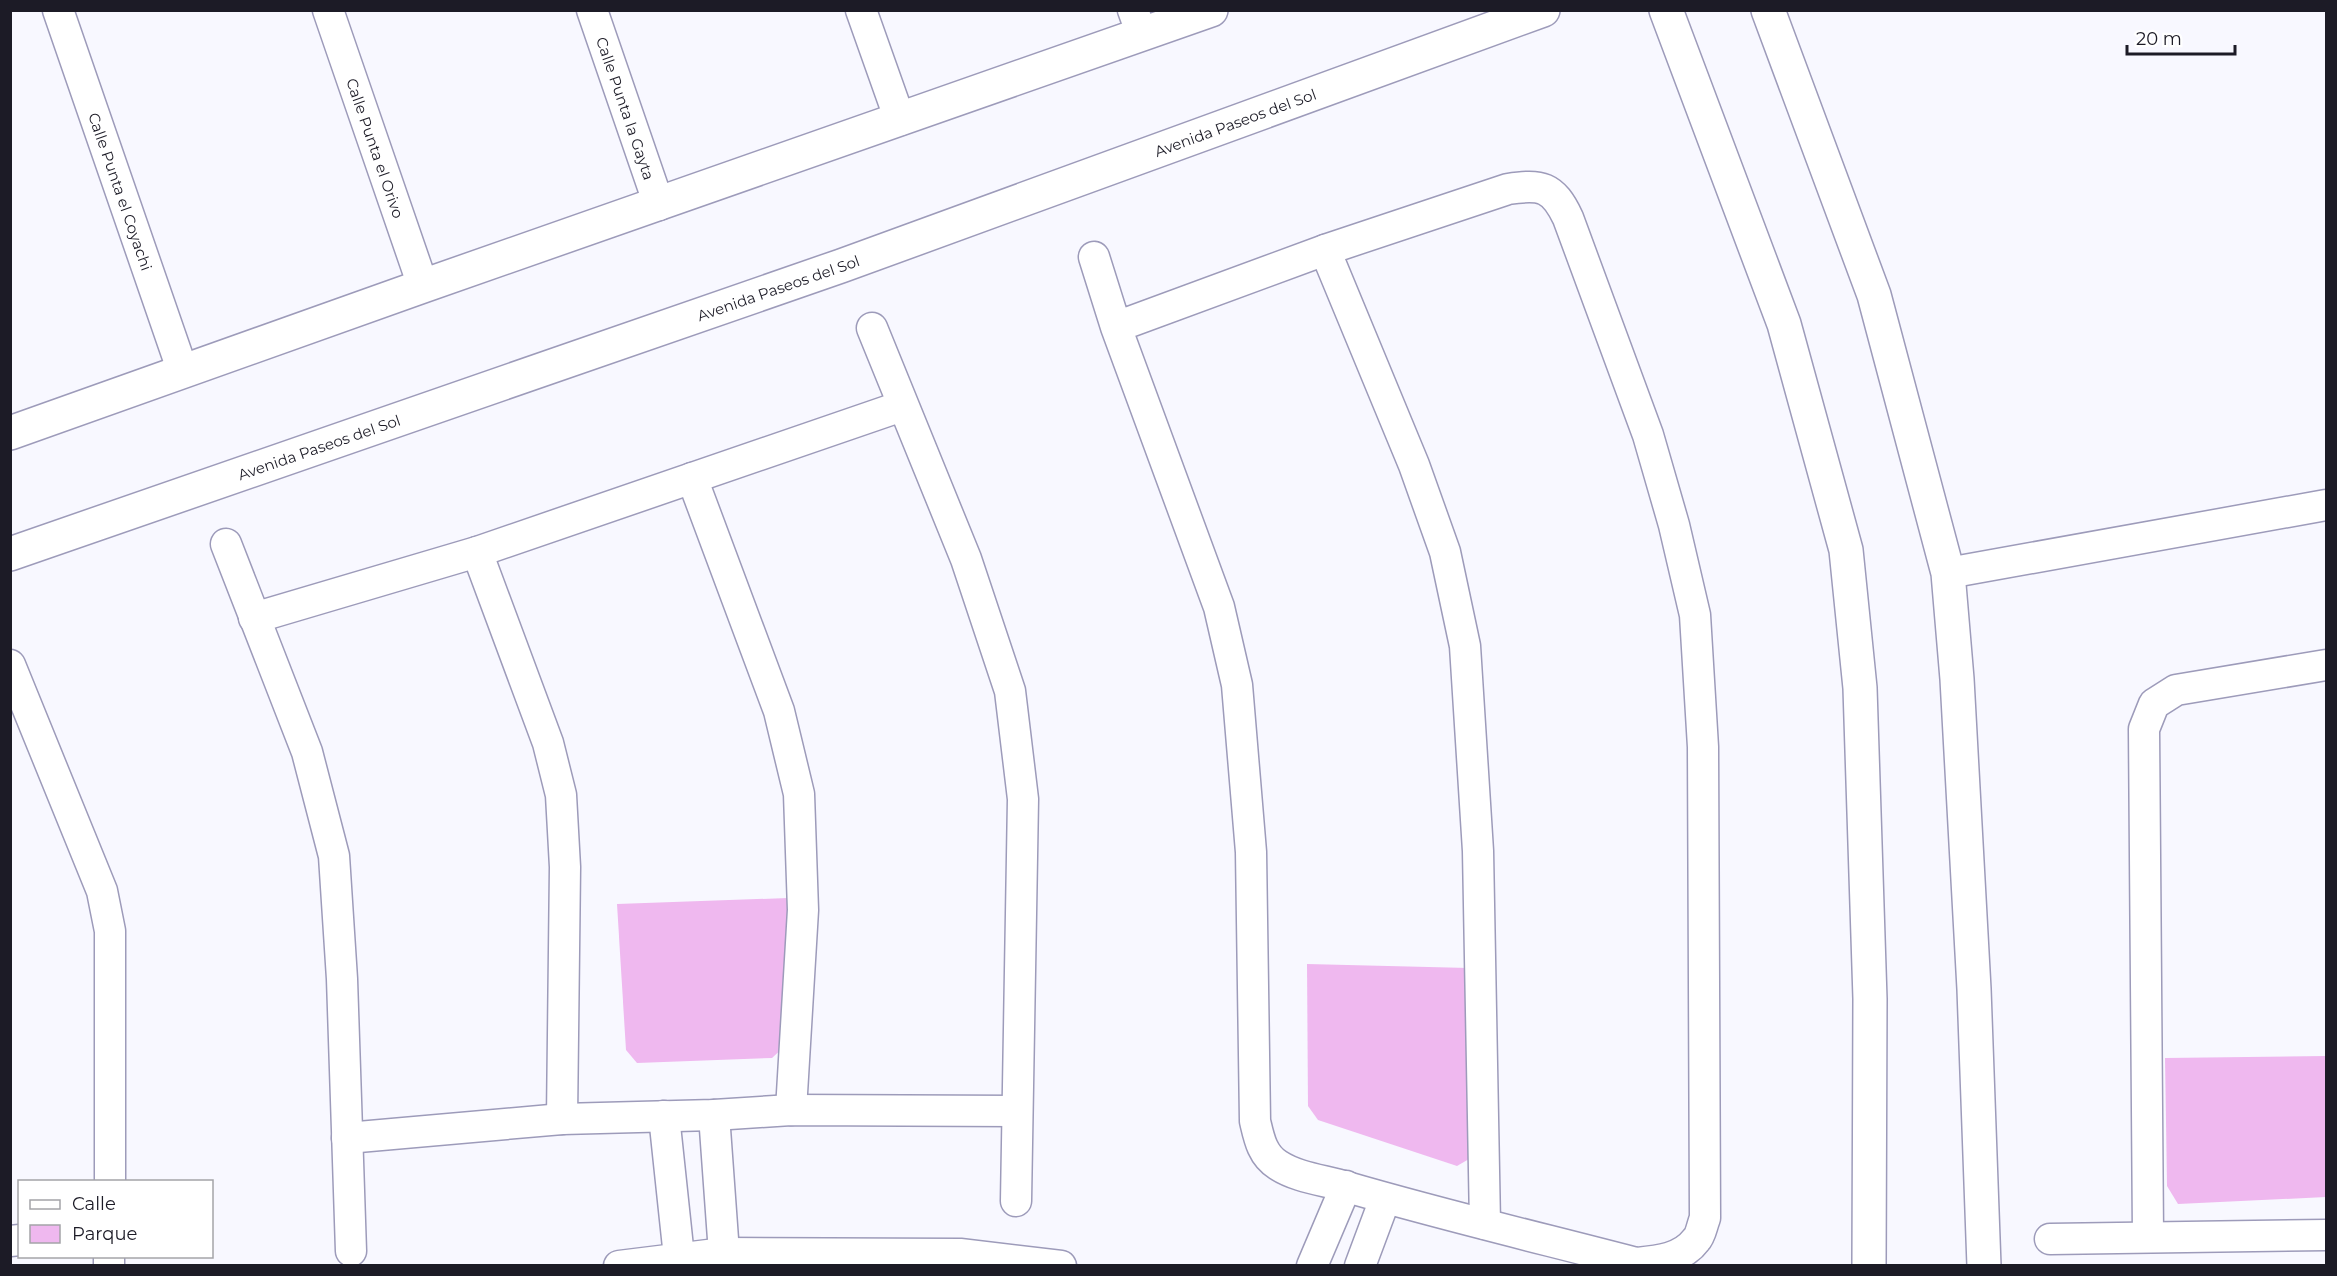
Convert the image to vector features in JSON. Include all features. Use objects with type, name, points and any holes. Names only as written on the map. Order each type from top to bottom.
[{"type":"street","name":"Calle Punta el Coyachi","points":[[58,10],[183,372]]},
{"type":"street","name":"Calle Punta el Orivo","points":[[328,10],[423,286]]},
{"type":"street","name":"Calle Punta la Gayta","points":[[592,10],[659,205]]},
{"type":"street","points":[[861,10],[900,120]]},
{"type":"street","points":[[10,433],[900,120],[1137,23],[1211,10]]},
{"type":"street","name":"Avenida Paseos del Sol","points":[[10,554],[863,258],[1543,10]]},
{"type":"street","points":[[1666,10],[1784,324],[1846,550],[1860,688],[1870,999],[1869,1266]]},
{"type":"street","points":[[1768,10],[1874,295],[1948,573],[1957,679],[1974,989],[1984,1266]]},
{"type":"street","points":[[1094,256],[1116,327],[1220,607],[1237,685],[1251,852],[1255,1121],[1258,1138],[1266,1154],[1291,1172],[1636,1263],[1661,1261],[1681,1253],[1697,1240],[1705,1218],[1702,747],[1695,615],[1674,525],[1648,435],[1560,201],[1546,188],[1528,186],[1508,189],[1325,250],[1116,327]]},
{"type":"street","points":[[1325,250],[1414,465],[1446,552],[1465,646],[1478,851],[1485,1224]]},
{"type":"street","points":[[872,328],[966,559],[1010,691],[1023,799],[1016,1201]]},
{"type":"street","points":[[254,618],[477,552],[902,406]]},
{"type":"street","points":[[692,478],[779,711],[799,794],[803,910],[791,1110]]},
{"type":"street","points":[[1948,573],[2326,505]]},
{"type":"street","points":[[226,544],[307,752],[334,856],[342,979],[351,1251]]},
{"type":"street","points":[[477,552],[548,743],[561,795],[565,867],[562,1119]]},
{"type":"street","points":[[10,665],[21,719],[102,891],[110,931],[110,1180]]},
{"type":"street","points":[[2148,1236],[2144,729],[2154,704],[2176,690],[2326,665]]},
{"type":"street","points":[[347,1138],[562,1119],[714,1115],[791,1110],[1017,1111]]},
{"type":"street","points":[[714,1115],[724,1253]]},
{"type":"street","points":[[664,1116],[679,1257]]},
{"type":"street","points":[[1312,1266],[1346,1186]]},
{"type":"street","points":[[1360,1266],[1385,1198]]},
{"type":"street","points":[[2050,1239],[2326,1235]]},
{"type":"street","points":[[619,1266],[724,1253],[960,1254],[1061,1266]]},
{"type":"green space","points":[[788,898],[786,1045],[772,1058],[637,1063],[626,1050],[617,904]]},
{"type":"green space","points":[[1307,964],[1469,968],[1469,1159],[1457,1166],[1318,1120],[1308,1106]]},
{"type":"green space","points":[[2326,1056],[2326,1197],[2178,1204],[2167,1186],[2165,1058]]}]
